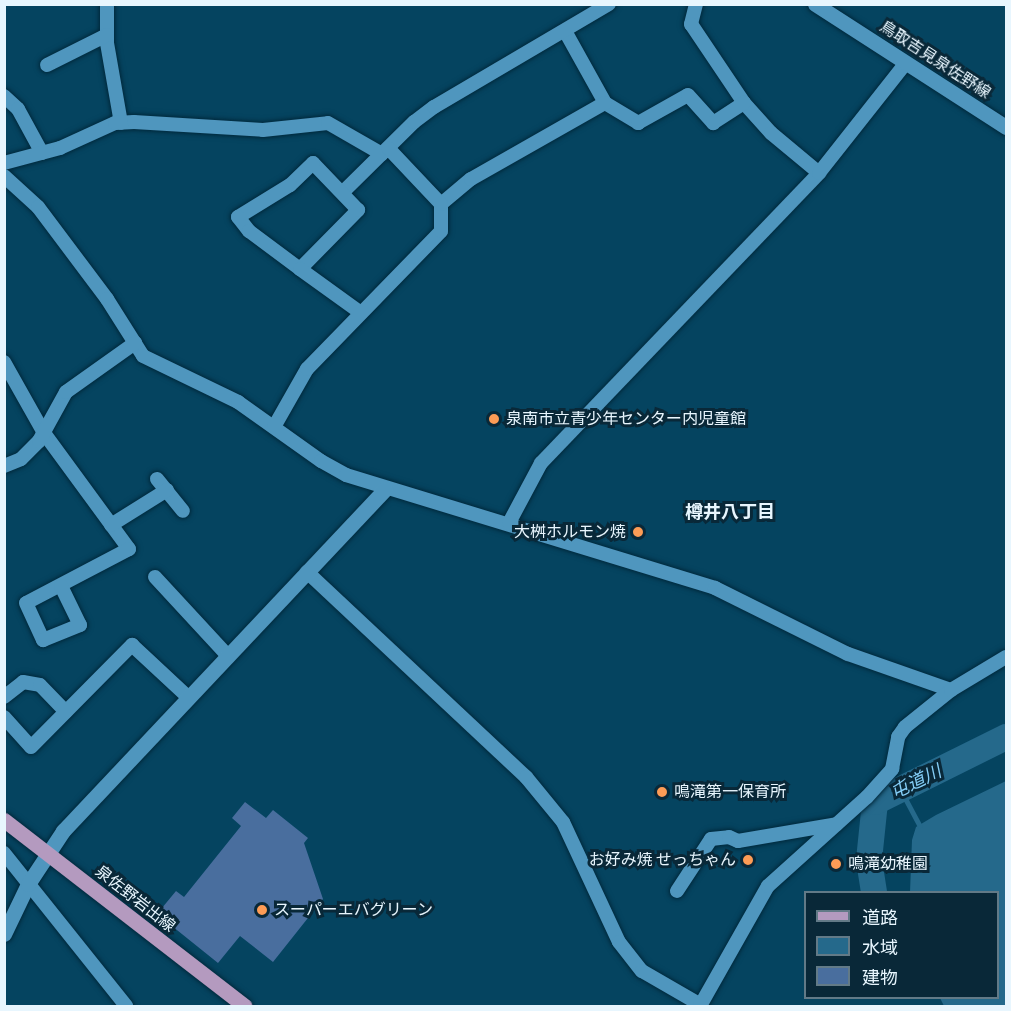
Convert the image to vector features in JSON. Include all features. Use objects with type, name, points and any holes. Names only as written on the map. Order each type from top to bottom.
[{"type":"main road","name":"泉佐野岩出線","points":[[4,820],[245,1006]]},
{"type":"street","points":[[107,4],[106,35],[122,123]]},
{"type":"street","points":[[343,192],[434,107],[609,4]]},
{"type":"street","points":[[696,4],[692,24],[744,103],[771,133],[819,173]]},
{"type":"street","name":"鳥取吉見泉佐野線","points":[[815,4],[1006,127]]},
{"type":"street","points":[[565,31],[605,103],[638,123],[688,95],[713,123],[744,103]]},
{"type":"street","points":[[46,65],[106,35]]},
{"type":"street","points":[[508,523],[541,463],[819,173],[906,63]]},
{"type":"street","points":[[4,96],[18,109],[42,153]]},
{"type":"street","points":[[441,204],[471,178],[605,103]]},
{"type":"street","points":[[4,163],[42,153],[122,123],[263,130],[328,123],[385,151],[441,204],[441,231],[308,369],[274,427]]},
{"type":"street","points":[[300,269],[358,210],[313,163],[290,185],[238,217],[249,231],[300,269],[361,314]]},
{"type":"street","points":[[4,176],[38,207],[107,299],[143,356],[238,402],[321,461],[346,475],[385,489],[508,523],[715,588],[848,654],[951,690]]},
{"type":"street","points":[[4,466],[21,459],[44,433],[66,392],[135,343]]},
{"type":"street","points":[[4,362],[44,433],[129,549],[61,586]]},
{"type":"street","points":[[158,479],[183,511]]},
{"type":"street","points":[[4,934],[28,884],[63,831],[385,489]]},
{"type":"street","points":[[111,525],[167,490]]},
{"type":"street","points":[[307,572],[526,777],[563,822],[619,942],[642,970],[700,1006],[768,886],[867,797],[892,769],[898,737],[904,727],[951,690],[1006,657]]},
{"type":"street","points":[[155,577],[228,656]]},
{"type":"street","points":[[4,717],[31,747],[132,645],[189,698]]},
{"type":"street","points":[[4,697],[23,682],[40,685],[66,712]]},
{"type":"street","points":[[677,891],[711,839],[729,837],[738,841],[837,824]]},
{"type":"street","points":[[4,853],[126,1006]]},
{"type":"water","points":[[1006,781],[1006,1006],[944,1006],[940,999],[999,999],[999,891],[910,891],[912,840],[916,827]]},
{"type":"building","points":[[245,802],[266,818],[273,810],[308,838],[304,843],[323,899],[273,962],[240,936],[218,963],[157,914],[176,891],[184,897],[241,826],[232,818]]},
{"type":"waterway","name":"屯道川","points":[[874,891],[869,860],[875,802],[1006,737]]},
{"type":"waterway","points":[[901,790],[920,825]]},
{"type":"place","name":"泉南市立青少年センター内児童館","points":[[494,419]]},
{"type":"place","name":"大桝ホルモン焼","points":[[638,532]]},
{"type":"place","name":"鳴滝第一保育所","points":[[662,792]]},
{"type":"place","name":"お好み焼 せっちゃん","points":[[748,860]]},
{"type":"place","name":"鳴滝幼稚園","points":[[836,864]]},
{"type":"place","name":"スーパーエバグリーン","points":[[262,910]]},
{"type":"district","name":"樽井八丁目","points":[[730,512]]}]
